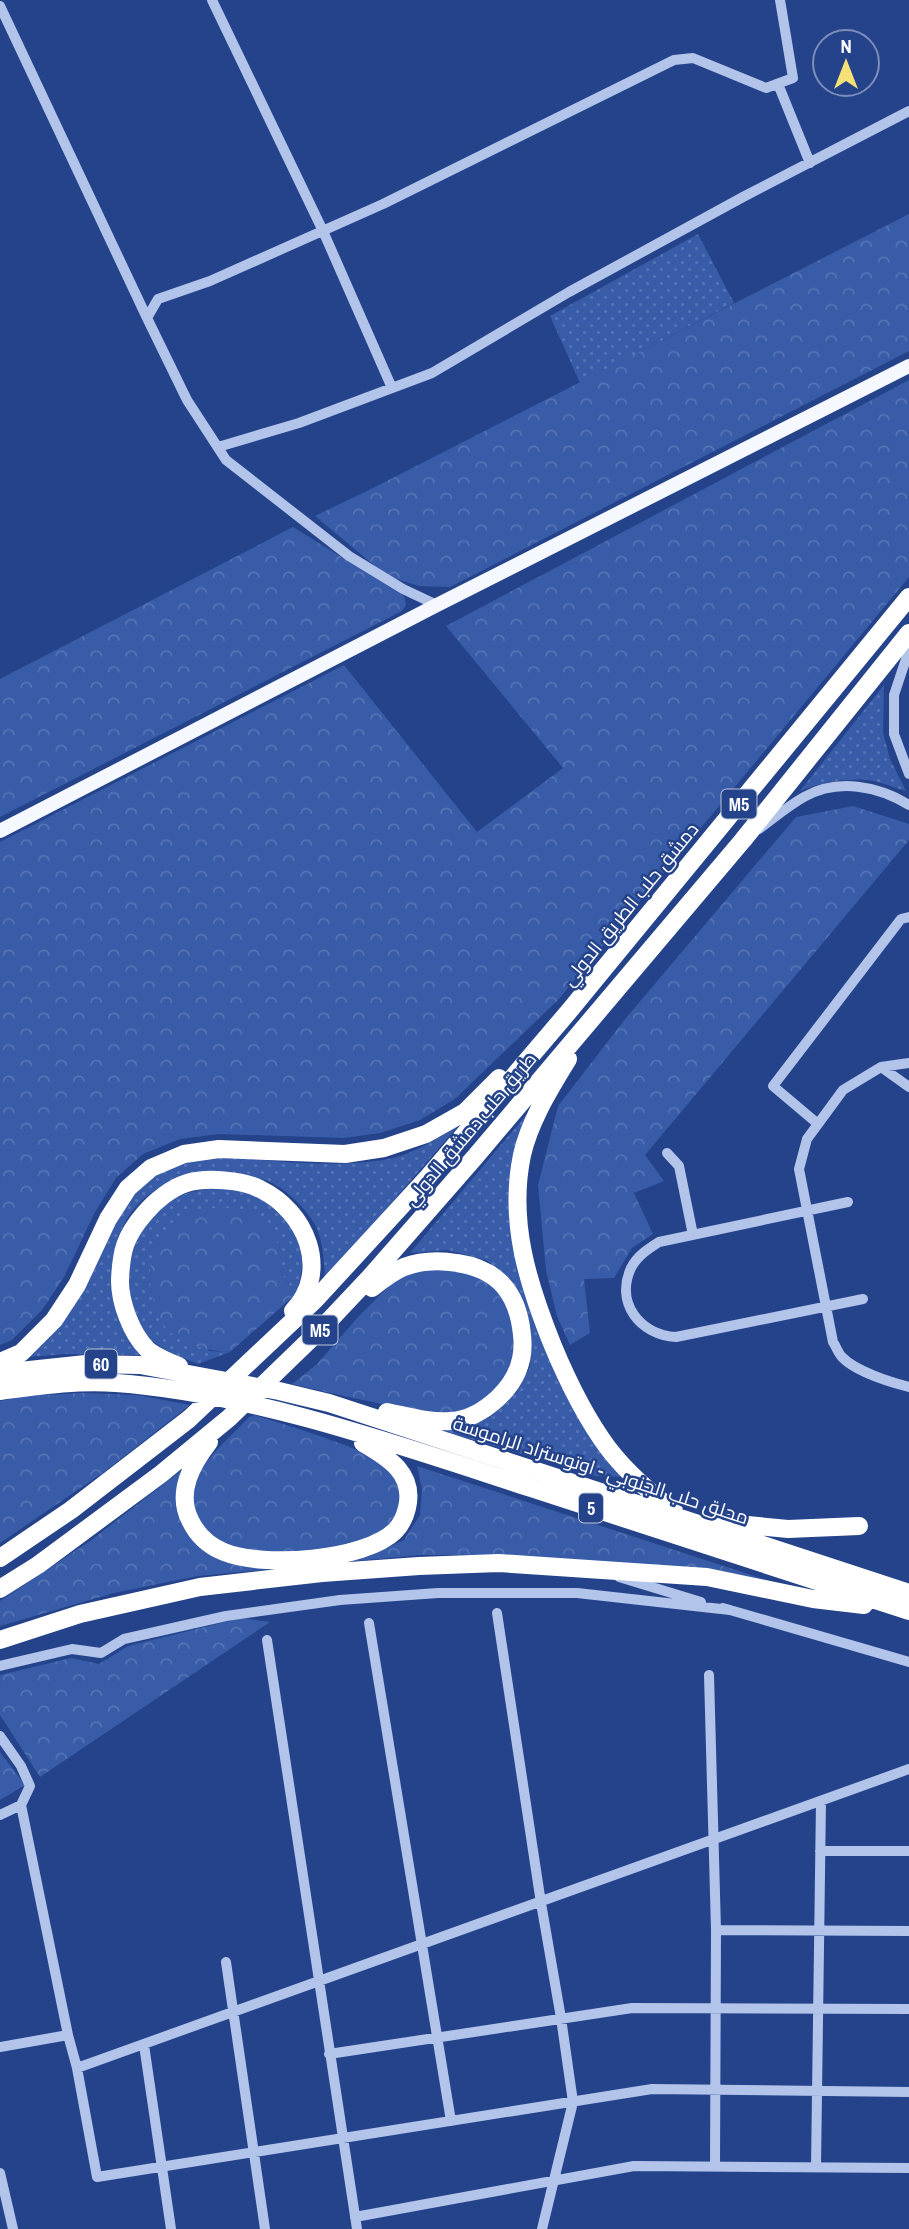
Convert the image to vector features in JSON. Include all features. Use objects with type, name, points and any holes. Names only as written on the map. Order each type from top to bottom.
[{"type":"highway","name":"دمشق حلب الطريق الدولي","points":[[570,1010],[909,597]]},
{"type":"highway","name":"طريق حلب دمشق الدولي","points":[[0,1589],[38,1565],[161,1474],[229,1418],[323,1327],[475,1157],[743,841],[909,633]]},
{"type":"highway","points":[[0,1362],[21,1353],[54,1320],[77,1285],[108,1219],[128,1188],[151,1168],[184,1154],[219,1149],[345,1154],[384,1148],[426,1134],[465,1112],[570,1010]]},
{"type":"highway","name":"طريق حلب دمشق الدولي","points":[[0,1558],[71,1510],[189,1419],[315,1300],[419,1188],[570,1010]]},
{"type":"highway","points":[[591,1020],[533,1122],[523,1152],[517,1209],[526,1269],[541,1316],[580,1405],[610,1451],[625,1468],[684,1519],[788,1529],[859,1526]]},
{"type":"highway","points":[[201,1377],[147,1349],[132,1326],[120,1290],[120,1257],[130,1231],[155,1200],[187,1183],[225,1180],[259,1188],[285,1205],[303,1229],[312,1252],[312,1277],[302,1301],[246,1363]]},
{"type":"highway","points":[[323,1327],[389,1274],[414,1264],[445,1261],[483,1269],[504,1286],[516,1305],[523,1342],[520,1366],[509,1385],[493,1403],[468,1418],[439,1422],[329,1403]]},
{"type":"highway","name":"60","points":[[0,1373],[86,1364],[140,1365],[201,1377]]},
{"type":"highway","name":"محلق حلب الجنوبي - اوتوستراد الراموسة","points":[[201,1377],[329,1403],[909,1593]]},
{"type":"highway","name":"محلق حلب الجنوبي - اوتوستراد الراموسة","points":[[0,1391],[49,1384],[115,1383],[191,1393],[272,1410],[444,1460],[909,1612]]},
{"type":"highway","points":[[229,1418],[194,1463],[188,1477],[185,1504],[187,1514],[200,1536],[211,1545],[240,1557],[271,1561],[313,1558],[372,1545],[394,1532],[406,1513],[408,1488],[397,1466],[355,1438],[319,1423]]},
{"type":"highway","points":[[0,1640],[80,1614],[200,1587],[322,1573],[499,1563],[707,1577],[813,1599],[909,1612]]},
{"type":"main road","points":[[0,831],[909,366]]},
{"type":"street","points":[[212,0],[323,231],[392,388]]},
{"type":"street","points":[[148,318],[158,299],[210,281],[383,204],[674,60],[693,58],[766,88],[793,78],[780,0]]},
{"type":"street","points":[[0,6],[187,400],[226,460],[349,556],[403,589],[438,605]]},
{"type":"street","points":[[778,84],[810,163]]},
{"type":"street","points":[[218,447],[299,423],[432,373],[569,292],[909,111]]},
{"type":"street","points":[[909,650],[894,695],[894,734],[909,774]]},
{"type":"street","points":[[743,841],[806,796],[833,786],[864,786],[894,796],[909,805]]},
{"type":"street","points":[[818,1124],[773,1086],[901,919],[909,917]]},
{"type":"street","points":[[909,1063],[881,1067],[843,1090],[807,1139],[799,1169],[833,1342],[842,1357],[887,1381],[909,1387]]},
{"type":"street","points":[[881,1067],[909,1087]]},
{"type":"street","points":[[667,1153],[679,1166],[693,1234]]},
{"type":"street","points":[[848,1202],[659,1242],[644,1252],[632,1268],[626,1298],[633,1315],[645,1328],[671,1337],[684,1337],[863,1299]]},
{"type":"street","points":[[589,1568],[909,1662]]},
{"type":"street","points":[[0,1665],[72,1649],[101,1653],[124,1639],[226,1616],[352,1599],[438,1593],[577,1593],[730,1610]]},
{"type":"street","points":[[498,1613],[573,2102],[542,2229]]},
{"type":"street","points":[[369,1623],[451,2121]]},
{"type":"street","points":[[267,1640],[357,2229]]},
{"type":"street","points":[[709,1675],[715,1840],[715,2167]]},
{"type":"street","points":[[0,1736],[21,1766],[30,1786],[22,1805],[97,2177],[652,2089],[909,2092]]},
{"type":"street","points":[[77,2068],[909,1769]]},
{"type":"street","points":[[816,2167],[821,1801]]},
{"type":"street","points":[[0,1815],[22,1805]]},
{"type":"street","points":[[820,1851],[909,1851]]},
{"type":"street","points":[[716,1930],[909,1931]]},
{"type":"street","points":[[226,1962],[265,2229]]},
{"type":"street","points":[[329,2054],[632,2008],[909,2009]]},
{"type":"street","points":[[0,2047],[68,2035]]},
{"type":"street","points":[[144,2045],[171,2229]]},
{"type":"street","points":[[355,2217],[634,2166],[909,2168]]},
{"type":"street","points":[[0,2173],[13,2229]]},
{"type":"green space","points":[[909,214],[909,351],[450,587],[419,586],[387,576],[315,516],[375,487]]},
{"type":"green space","points":[[698,234],[734,303],[580,383],[550,316]]},
{"type":"green space","points":[[909,380],[909,577],[559,999],[455,1099],[420,1120],[380,1133],[344,1138],[219,1134],[180,1139],[143,1154],[116,1178],[95,1212],[64,1277],[42,1310],[12,1340],[0,1345],[0,842],[344,665],[477,832],[563,768],[446,626]]},
{"type":"green space","points":[[293,527],[404,596],[406,605],[402,611],[0,817],[0,679]]},
{"type":"green space","points":[[884,685],[883,732],[890,759],[906,791],[867,780],[850,780],[800,791]]},
{"type":"green space","points":[[853,806],[909,824],[909,840],[645,1155],[664,1181],[634,1193],[653,1234],[632,1248],[614,1278],[584,1279],[590,1333],[570,1345],[557,1316],[546,1270],[538,1185],[558,1106],[626,1018],[796,817]]},
{"type":"green space","points":[[537,1102],[510,1179],[509,1217],[517,1261],[580,1419],[622,1477],[595,1476],[444,1431],[485,1420],[516,1393],[530,1367],[527,1312],[511,1280],[486,1260],[447,1250],[410,1253]]},
{"type":"green space","points":[[460,1124],[325,1279],[321,1241],[313,1221],[292,1197],[272,1183],[259,1178],[215,1173],[192,1175],[153,1191],[125,1222],[117,1242],[113,1266],[112,1293],[116,1310],[141,1355],[66,1354],[29,1357],[72,1309],[91,1276],[119,1213],[139,1186],[153,1175],[168,1167],[201,1159],[236,1158],[324,1164],[383,1160],[414,1151]]},
{"type":"green space","points":[[224,1187],[256,1195],[279,1212],[297,1237],[302,1255],[302,1270],[296,1294],[282,1275],[282,1258],[197,1210],[174,1224],[157,1244],[209,1351],[230,1352],[198,1364],[158,1346],[142,1328],[134,1311],[130,1272],[139,1235],[149,1219],[163,1206],[184,1194]]},
{"type":"green space","points":[[222,1207],[248,1212],[263,1223],[277,1242],[282,1258],[282,1275],[296,1294],[230,1352],[195,1346],[172,1334],[158,1314],[150,1284],[156,1246],[171,1226],[195,1211]]},
{"type":"green space","points":[[439,1267],[476,1276],[493,1284],[506,1297],[514,1312],[517,1329],[512,1363],[493,1393],[479,1404],[458,1413],[438,1416],[292,1384],[317,1364],[396,1279],[409,1272]]},
{"type":"green space","points":[[82,1393],[137,1395],[190,1405],[104,1472],[0,1543],[0,1401],[23,1396]]},
{"type":"green space","points":[[255,1415],[353,1448],[388,1465],[399,1479],[401,1494],[399,1509],[388,1528],[357,1543],[286,1552],[243,1549],[228,1545],[208,1533],[193,1502],[195,1482],[211,1456],[249,1417]]},
{"type":"green space","points":[[417,1466],[782,1585],[709,1570],[613,1562],[502,1555],[420,1555],[198,1576],[114,1593],[0,1626],[0,1601],[90,1541],[183,1469],[198,1542],[316,1564],[375,1553],[404,1540],[420,1515],[422,1489]]},
{"type":"green space","points":[[241,1618],[270,1622],[40,1777],[0,1715],[0,1675],[71,1658],[99,1664],[128,1646]]},
{"type":"green space","points":[[0,1752],[25,1785],[0,1800]]}]
